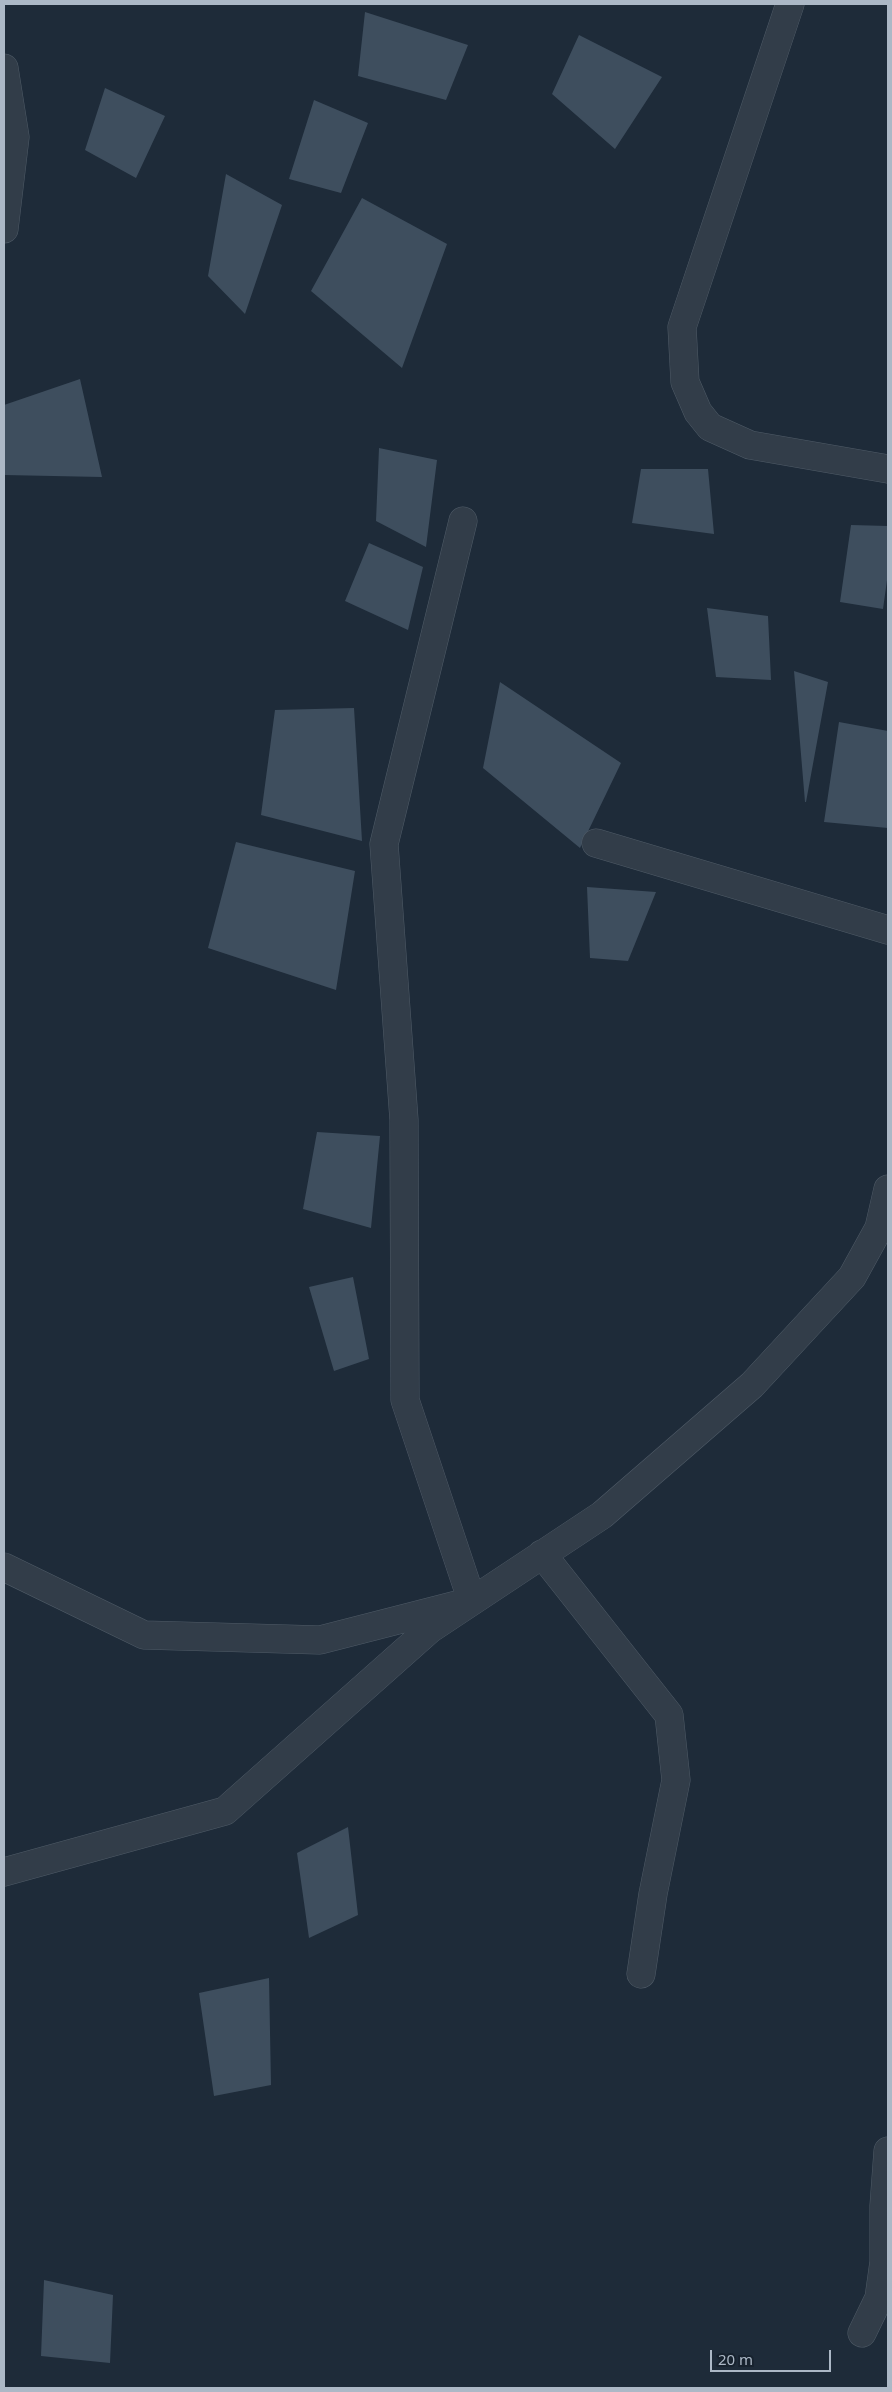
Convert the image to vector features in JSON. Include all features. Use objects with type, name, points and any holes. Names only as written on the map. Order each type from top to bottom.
[{"type":"street","points":[[790,4],[682,327],[685,382],[698,412],[710,428],[750,445],[888,469]]},
{"type":"street","points":[[4,68],[15,137],[4,229]]},
{"type":"street","points":[[463,520],[384,844],[404,1120],[405,1400],[472,1601]]},
{"type":"street","points":[[596,843],[888,930]]},
{"type":"street","points":[[4,1872],[225,1811],[430,1630],[602,1515],[752,1385],[852,1277],[884,1229],[888,1189]]},
{"type":"street","points":[[542,1554],[669,1715],[676,1780],[652,1894],[641,1974]]},
{"type":"street","points":[[4,1567],[144,1635],[320,1640],[472,1601]]},
{"type":"street","points":[[862,2333],[879,2298],[884,2262],[884,2206],[888,2151]]},
{"type":"building","points":[[365,12],[468,45],[446,100],[358,76]]},
{"type":"building","points":[[579,35],[662,77],[615,149],[552,94]]},
{"type":"building","points":[[105,88],[165,116],[136,178],[85,150]]},
{"type":"building","points":[[314,100],[368,123],[341,193],[289,179]]},
{"type":"building","points":[[226,174],[282,205],[245,314],[208,276]]},
{"type":"building","points":[[362,198],[447,244],[402,368],[311,291]]},
{"type":"building","points":[[80,379],[102,477],[4,475],[4,405]]},
{"type":"building","points":[[379,448],[437,460],[426,547],[376,521]]},
{"type":"building","points":[[641,469],[708,469],[714,534],[632,523]]},
{"type":"building","points":[[851,525],[888,526],[888,573],[883,609],[840,602]]},
{"type":"building","points":[[369,543],[423,567],[408,630],[345,601]]},
{"type":"building","points":[[707,608],[768,616],[771,680],[716,677]]},
{"type":"building","points":[[794,671],[828,682],[806,802],[805,802]]},
{"type":"building","points":[[500,682],[621,763],[580,848],[483,768]]},
{"type":"building","points":[[354,708],[362,841],[261,815],[275,710]]},
{"type":"building","points":[[839,722],[888,731],[888,828],[824,822]]},
{"type":"building","points":[[236,842],[355,871],[336,990],[208,948]]},
{"type":"building","points":[[587,887],[656,892],[628,961],[590,958]]},
{"type":"building","points":[[317,1132],[380,1136],[371,1228],[303,1209]]},
{"type":"building","points":[[353,1277],[369,1359],[334,1371],[309,1287]]},
{"type":"building","points":[[348,1827],[358,1915],[309,1938],[297,1853]]},
{"type":"building","points":[[269,1978],[271,2085],[214,2096],[199,1993]]},
{"type":"building","points":[[44,2280],[113,2295],[110,2363],[41,2356]]}]
